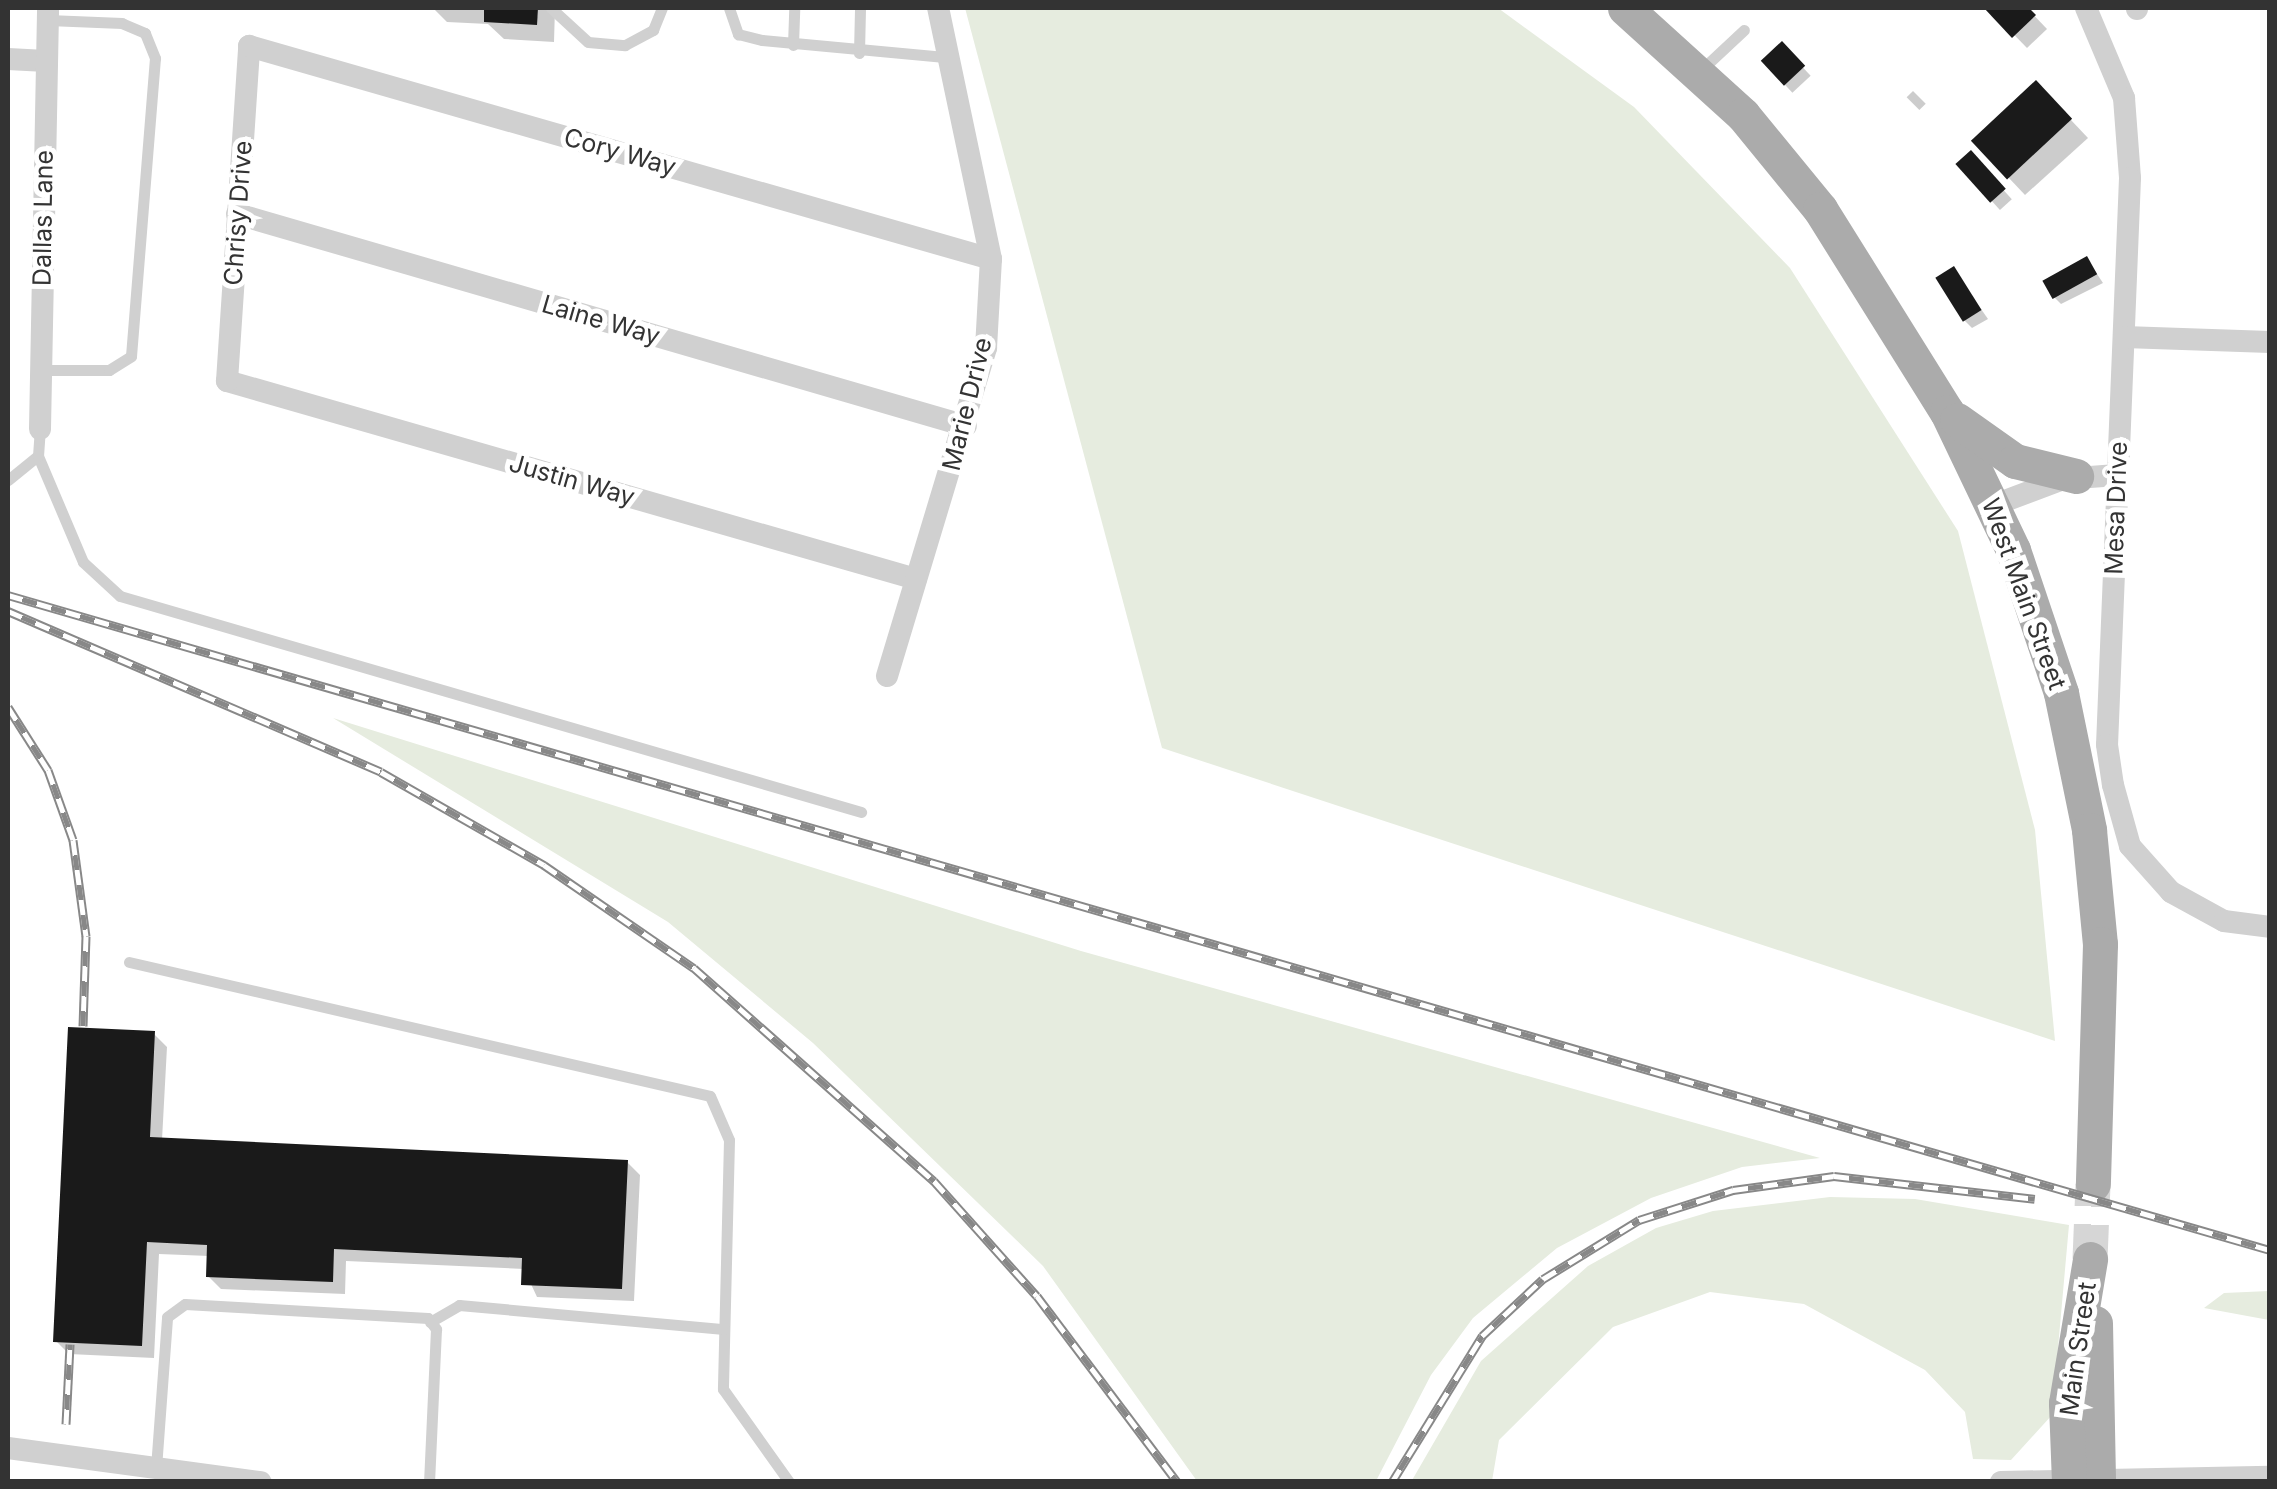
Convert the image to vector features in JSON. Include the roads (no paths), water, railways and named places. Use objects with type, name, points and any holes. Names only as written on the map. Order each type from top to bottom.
[{"type":"main road","name":"West Main Street","points":[[1625,8],[1700,71],[1820,209],[1947,412],[1994,505],[2061,693],[2089,830],[2100,944],[2093,1184]]},
{"type":"main road","points":[[1947,412],[2005,456],[2076,476]]},
{"type":"main road","name":"Main Street","points":[[2090,1259],[2084,1479],[2066,1402],[2090,1259]]},
{"type":"street","name":"Marie Drive","points":[[887,676],[966,426],[986,348],[991,259],[938,8]]},
{"type":"street","name":"Mesa Drive","points":[[2086,8],[2124,98],[2124,337],[2107,744],[2130,846],[2200,910],[2270,927]]},
{"type":"street","name":"Dallas Lane","points":[[40,429],[47,14]]},
{"type":"street","name":"Chrisy Drive","points":[[228,381],[250,46]]},
{"type":"street","name":"Cory Way","points":[[250,46],[991,259]]},
{"type":"street","points":[[8,60],[46,61]]},
{"type":"street","name":"Laine Way","points":[[237,214],[966,426]]},
{"type":"street","points":[[2124,337],[2270,342]]},
{"type":"street","name":"Justin Way","points":[[228,381],[916,579]]},
{"type":"street","points":[[1994,505],[2076,476],[2117,475]]},
{"type":"street","points":[[8,1448],[261,1482]]},
{"type":"street","points":[[2000,1482],[2270,1477]]},
{"type":"lane","points":[[551,8],[588,42],[625,44],[653,30],[662,8]]},
{"type":"lane","points":[[729,8],[738,34],[859,53],[947,57]]},
{"type":"lane","points":[[793,44],[794,8]]},
{"type":"lane","points":[[859,53],[860,8]]},
{"type":"lane","points":[[41,370],[109,370],[131,356],[155,58],[144,33],[122,23],[47,14]]},
{"type":"lane","points":[[1700,71],[1744,30]]},
{"type":"lane","points":[[40,429],[38,456],[83,562],[120,596],[861,812]]},
{"type":"lane","points":[[8,480],[38,456]]},
{"type":"lane","points":[[129,962],[710,1096],[729,1140],[723,1389],[790,1482]]},
{"type":"lane","points":[[156,1468],[167,1317],[185,1304],[430,1322],[459,1304],[724,1329]]},
{"type":"lane","points":[[429,1482],[430,1322]]},
{"type":"tunnel","points":[[2090,1259],[2093,1184]]},
{"type":"railway","points":[[8,595],[2270,1250]]},
{"type":"railway","points":[[8,611],[381,772],[544,865],[694,968],[934,1181],[1037,1296],[1177,1482]]},
{"type":"railway","points":[[8,707],[48,770],[73,840],[86,936],[83,1026]]},
{"type":"railway","points":[[1392,1482],[1482,1336],[1543,1279],[1639,1220],[1733,1190],[1834,1176],[2035,1199]]},
{"type":"railway","points":[[66,1424],[70,1344]]}]
